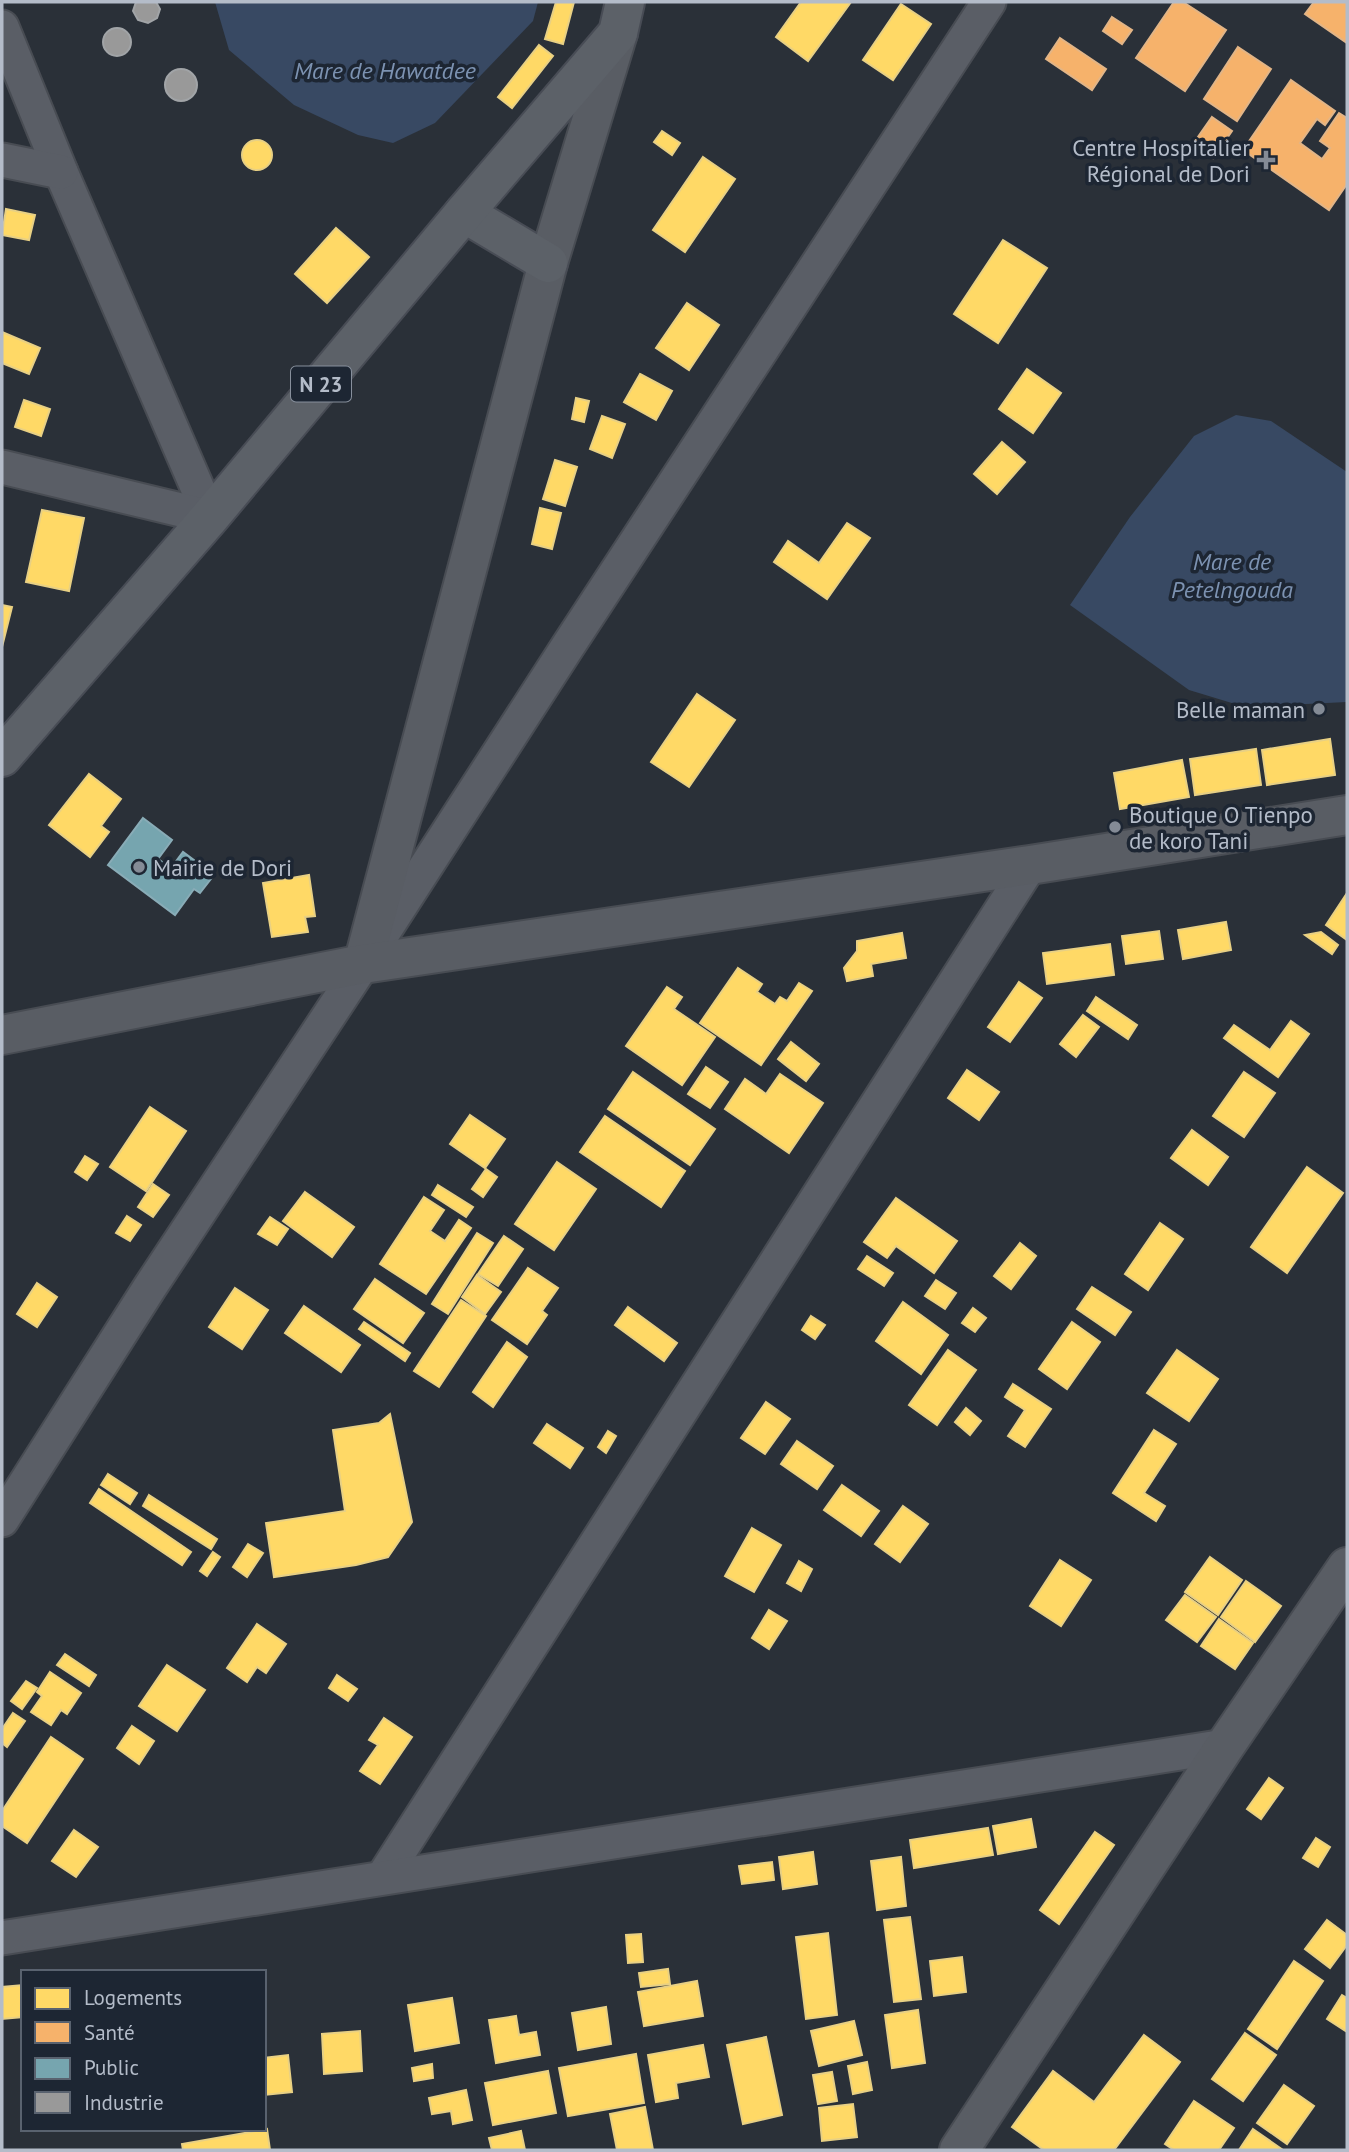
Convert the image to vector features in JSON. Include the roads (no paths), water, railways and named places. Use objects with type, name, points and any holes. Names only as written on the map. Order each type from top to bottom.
[{"type":"main road","points":[[363,964],[548,263],[622,18]]},
{"type":"main road","name":"N 23","points":[[6,747],[210,517],[464,213],[622,18]]},
{"type":"main road","points":[[464,213],[548,263]]},
{"type":"main road","points":[[2,1035],[363,964],[1347,815]]},
{"type":"main road","points":[[959,2150],[1225,1746],[1347,1567]]},
{"type":"street","points":[[2,1520],[150,1287],[989,2]]},
{"type":"street","points":[[2,27],[61,172],[210,517]]},
{"type":"street","points":[[2,160],[61,172]]},
{"type":"street","points":[[2,467],[210,517]]},
{"type":"street","points":[[383,1877],[1030,865]]},
{"type":"street","points":[[2,1938],[1225,1746]]},
{"type":"water","name":"Mare de Hawatdee","points":[[215,2],[538,2],[533,21],[435,123],[393,143],[358,135],[294,105],[229,50]]},
{"type":"water","name":"Mare de Petelngouda","points":[[1236,415],[1271,421],[1347,472],[1347,702],[1245,707],[1189,690],[1070,605],[1130,517],[1194,436]]},
{"type":"place","name":"Centre Hospitalier Régional de Dori","points":[[1266,160]]},
{"type":"place","name":"Belle maman","points":[[1319,709]]},
{"type":"place","name":"Boutique O Tienpo de koro Tani","points":[[1115,827]]},
{"type":"place","name":"Mairie de Dori","points":[[139,867]]}]
